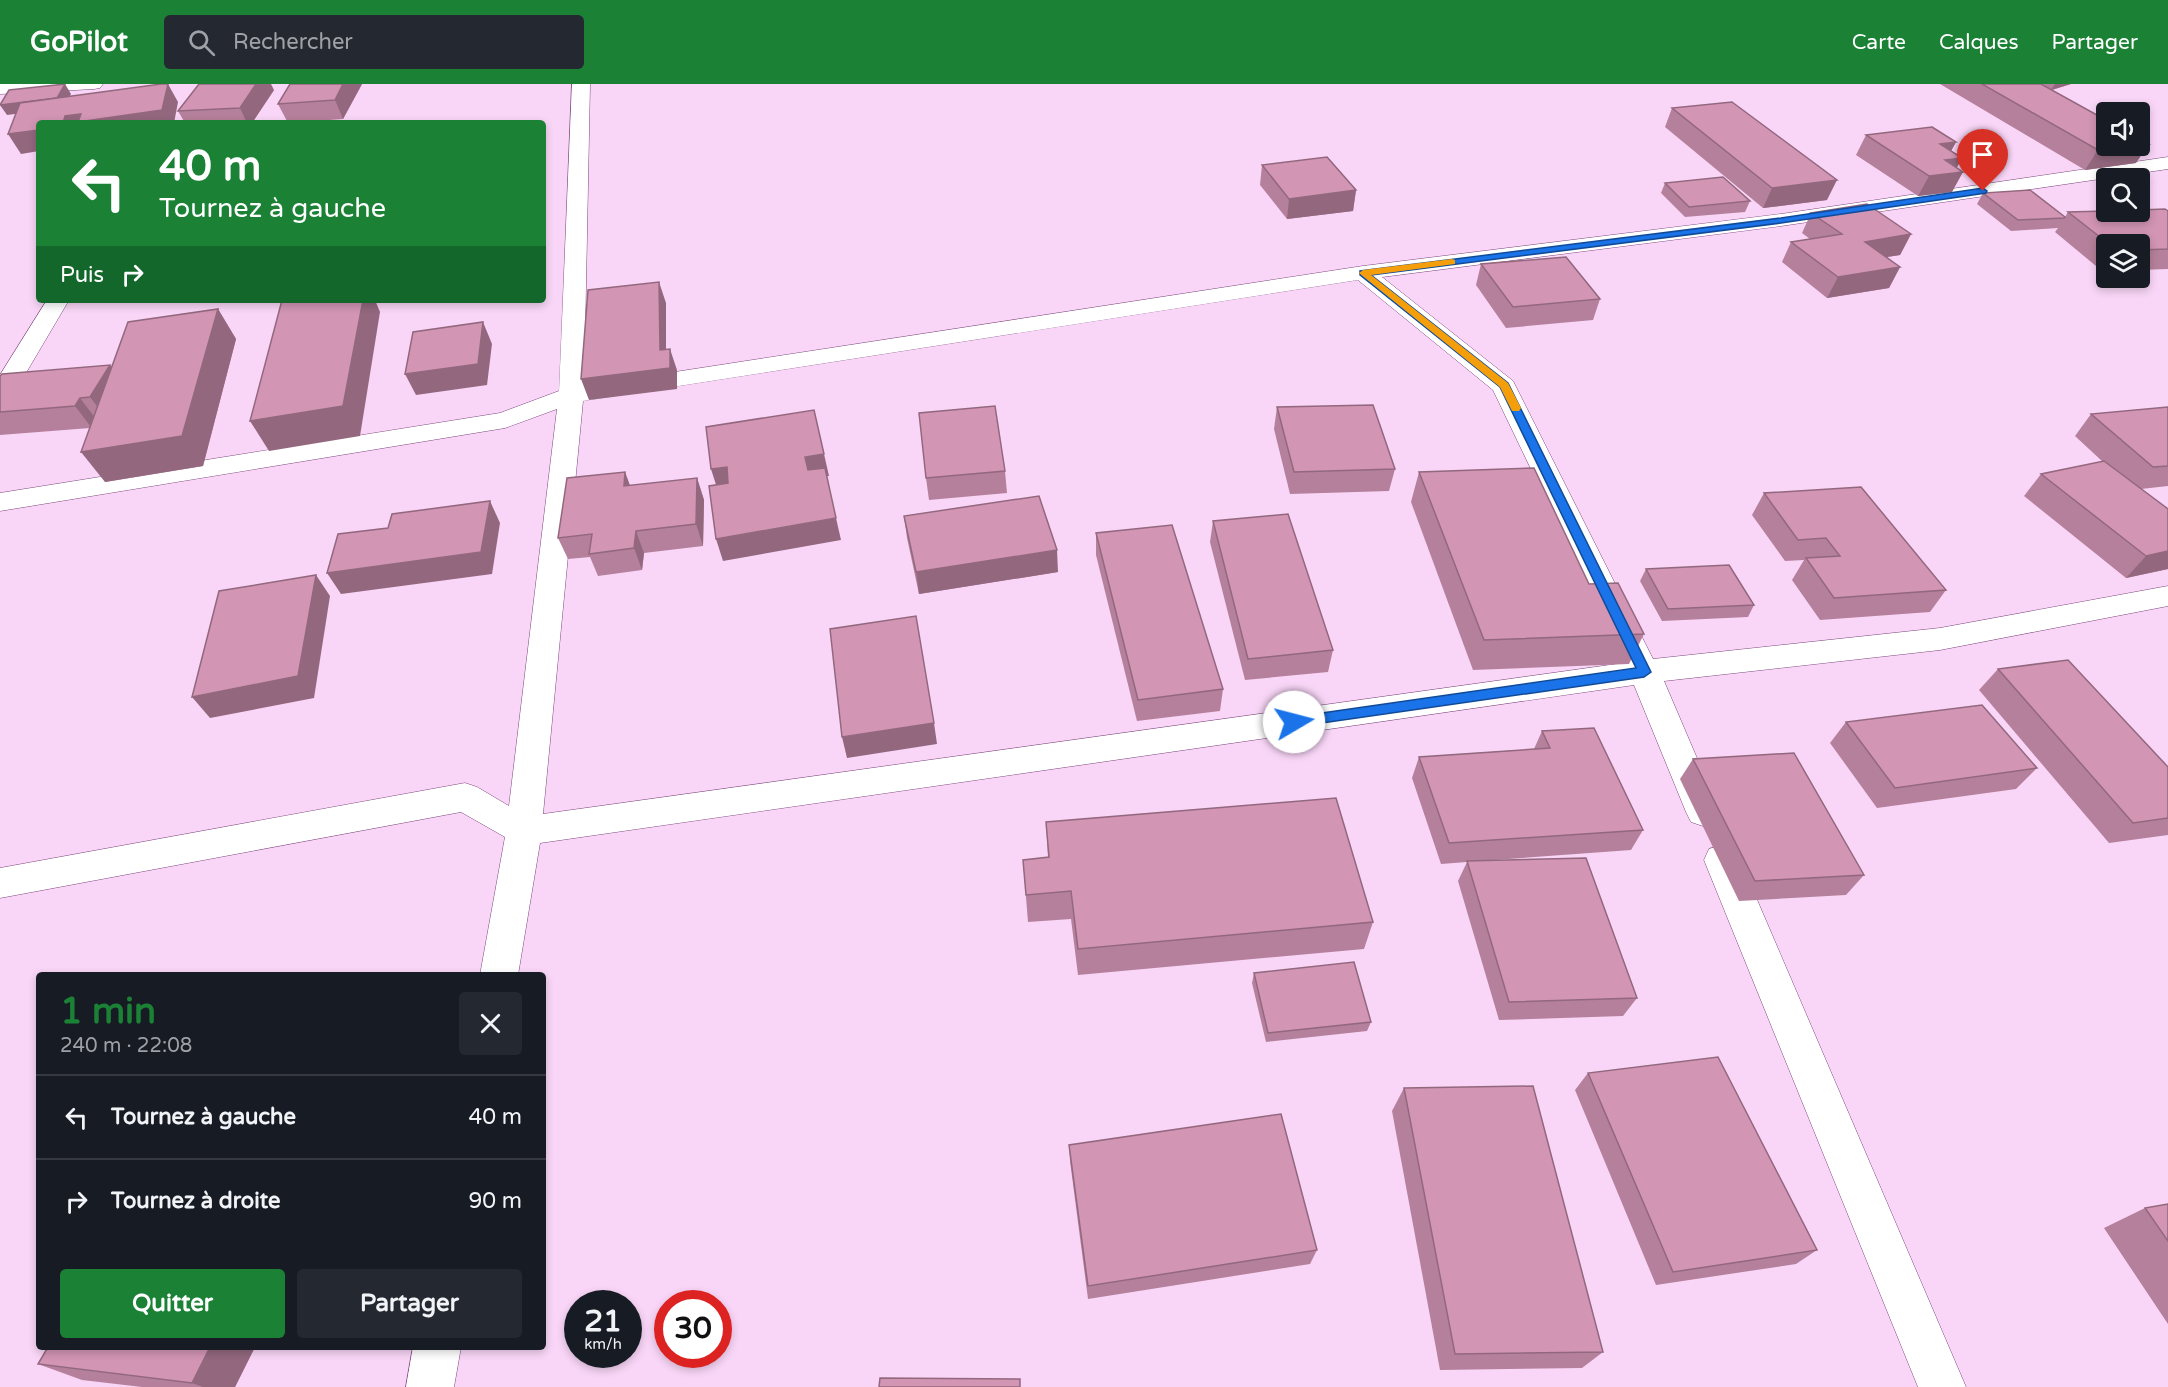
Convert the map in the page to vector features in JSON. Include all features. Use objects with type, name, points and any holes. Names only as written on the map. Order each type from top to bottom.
[{"type":"street","points":[[0,88],[94,84]]},
{"type":"street","points":[[500,972],[524,831],[571,394],[581,84]]},
{"type":"street","points":[[0,502],[505,420],[571,394],[1363,273],[1781,220],[2168,163]]},
{"type":"street","points":[[1363,273],[1504,386],[1644,672],[1942,1387]]},
{"type":"street","points":[[0,394],[56,303]]},
{"type":"street","points":[[0,883],[465,797],[524,831],[1644,672],[1940,639],[2168,596]]},
{"type":"street","points":[[430,1387],[436,1350]]},
{"type":"building","points":[[65,84],[57,98],[0,105],[9,90]]},
{"type":"building","points":[[168,84],[162,110],[92,120],[79,120],[81,114],[65,116],[64,120],[36,120],[36,130],[8,134],[20,103]]},
{"type":"building","points":[[199,84],[256,84],[240,108],[178,111]]},
{"type":"building","points":[[290,84],[343,84],[335,100],[278,104]]},
{"type":"building","points":[[1982,84],[2041,84],[2096,114],[2096,149]]},
{"type":"building","points":[[1732,102],[1837,180],[1772,188],[1672,108]]},
{"type":"building","points":[[1932,127],[1956,142],[1940,144],[1962,158],[1945,160],[1963,172],[1929,176],[1866,135]]},
{"type":"building","points":[[1327,157],[1356,190],[1289,199],[1262,165]]},
{"type":"building","points":[[1723,177],[1750,201],[1689,207],[1665,183]]},
{"type":"building","points":[[2030,190],[2065,217],[2018,220],[1983,193]]},
{"type":"building","points":[[1867,204],[1911,234],[1865,242],[1900,267],[1838,277],[1791,242],[1842,234],[1811,213]]},
{"type":"building","points":[[2150,210],[2168,211],[2168,249],[2150,250],[2150,234],[2096,234],[2068,212],[2096,211],[2096,222],[2150,222]]},
{"type":"building","points":[[1566,257],[1600,299],[1513,307],[1481,264]]},
{"type":"building","points":[[659,282],[660,350],[670,349],[670,368],[581,379],[588,290]]},
{"type":"building","points":[[281,303],[362,303],[343,406],[250,421]]},
{"type":"building","points":[[218,309],[182,436],[81,452],[128,322]]},
{"type":"building","points":[[483,322],[478,364],[405,374],[413,332]]},
{"type":"building","points":[[110,365],[90,397],[80,398],[75,406],[0,412],[0,376],[2,374]]},
{"type":"building","points":[[1373,405],[1395,469],[1294,472],[1277,407]]},
{"type":"building","points":[[995,406],[1005,471],[926,478],[919,413]]},
{"type":"building","points":[[2168,407],[2168,466],[2153,467],[2091,414]]},
{"type":"building","points":[[814,410],[824,454],[805,457],[808,470],[825,468],[836,518],[716,539],[709,486],[728,483],[727,467],[711,469],[706,427]]},
{"type":"building","points":[[2104,461],[2168,509],[2168,551],[2146,556],[2041,474]]},
{"type":"building","points":[[1534,468],[1589,584],[1618,583],[1644,634],[1484,640],[1419,472]]},
{"type":"building","points":[[625,472],[624,486],[697,478],[696,524],[636,531],[634,548],[589,554],[592,534],[558,538],[567,478]]},
{"type":"building","points":[[1861,487],[1946,590],[1834,598],[1806,558],[1840,556],[1826,538],[1798,540],[1764,493]]},
{"type":"building","points":[[1039,496],[1057,550],[916,572],[904,516]]},
{"type":"building","points":[[490,501],[481,552],[327,573],[338,534],[388,528],[392,514]]},
{"type":"building","points":[[1288,514],[1333,650],[1248,659],[1213,521]]},
{"type":"building","points":[[1172,525],[1223,689],[1138,700],[1096,533]]},
{"type":"building","points":[[1729,565],[1754,605],[1668,609],[1646,569]]},
{"type":"building","points":[[316,575],[298,676],[192,697],[219,591]]},
{"type":"building","points":[[916,616],[934,723],[842,737],[830,629]]},
{"type":"building","points":[[2068,660],[2168,767],[2168,818],[2133,823],[1998,669]]},
{"type":"building","points":[[1982,705],[2037,768],[1895,788],[1846,722]]},
{"type":"building","points":[[1594,728],[1643,830],[1449,843],[1419,757],[1550,748],[1542,731]]},
{"type":"building","points":[[1794,753],[1864,875],[1755,881],[1693,759]]},
{"type":"building","points":[[1336,798],[1373,922],[1078,949],[1071,891],[1026,895],[1023,860],[1049,857],[1046,822]]},
{"type":"building","points":[[1586,858],[1637,998],[1509,1002],[1467,861]]},
{"type":"building","points":[[1354,962],[1371,1022],[1268,1033],[1254,973]]},
{"type":"building","points":[[1718,1057],[1817,1250],[1673,1272],[1588,1073]]},
{"type":"building","points":[[1533,1086],[1603,1352],[1455,1354],[1404,1088]]},
{"type":"building","points":[[1281,1114],[1317,1250],[1088,1286],[1069,1145]]},
{"type":"building","points":[[2168,1204],[2168,1241],[2145,1208]]},
{"type":"building","points":[[46,1350],[208,1350],[192,1383],[38,1364]]},
{"type":"building","points":[[880,1378],[1020,1379],[1020,1387],[879,1387]]},
{"type":"slow traffic","points":[[1452,262],[1363,273],[1504,386],[1516,408]]},
{"type":"route","points":[[1294,722],[1644,672],[1504,386],[1363,273],[1781,220],[1983,191]]}]
